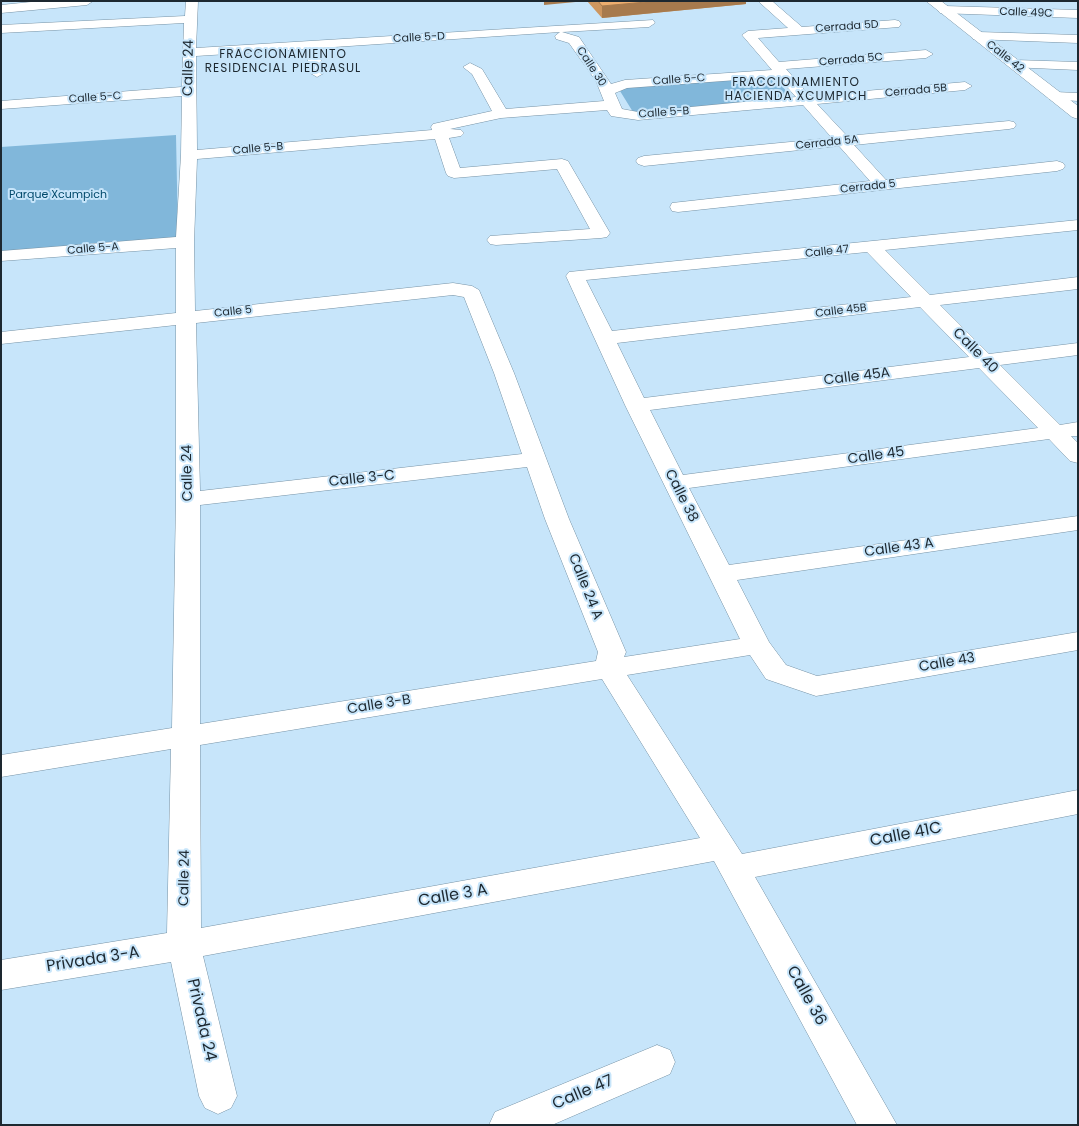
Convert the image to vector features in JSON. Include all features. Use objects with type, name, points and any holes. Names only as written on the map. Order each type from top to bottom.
[{"type":"street","points":[[1,5],[44,1]]},
{"type":"street","points":[[1,9],[87,1]]},
{"type":"street","name":"Calle 24","points":[[184,945],[188,499],[185,242],[189,152],[189,52],[192,1]]},
{"type":"street","points":[[764,1],[799,31]]},
{"type":"street","name":"Calle 49C","points":[[938,6],[1078,14]]},
{"type":"street","name":"Calle 42","points":[[938,6],[1078,114]]},
{"type":"street","points":[[1,29],[190,19]]},
{"type":"street","name":"Calle 5-D","points":[[189,52],[649,23]]},
{"type":"street","name":"Cerrada 5D","points":[[779,69],[748,35],[895,24]]},
{"type":"street","name":"Calle 30","points":[[561,36],[574,40],[602,82],[613,105]]},
{"type":"street","points":[[978,36],[1078,39]]},
{"type":"street","points":[[312,44],[317,73]]},
{"type":"street","name":"Cerrada 5C","points":[[779,69],[926,54]]},
{"type":"street","points":[[1015,64],[1078,66]]},
{"type":"street","points":[[470,67],[477,72],[501,114],[613,105]]},
{"type":"street","points":[[779,69],[882,185]]},
{"type":"street","name":"Calle 5-C","points":[[607,91],[625,84],[779,69]]},
{"type":"street","name":"Cerrada 5B","points":[[807,101],[965,86]]},
{"type":"street","name":"Calle 5-C","points":[[1,105],[188,91]]},
{"type":"street","points":[[1054,96],[1078,97]]},
{"type":"street","name":"Calle 5-B","points":[[613,105],[616,113],[638,116],[807,101]]},
{"type":"street","name":"Calle 5-B","points":[[189,152],[439,131],[472,132],[478,129],[477,125],[470,120],[501,114]]},
{"type":"street","name":"Cerrada 5A","points":[[644,161],[1009,126]]},
{"type":"street","points":[[439,131],[454,173],[562,164],[601,233],[496,240]]},
{"type":"street","name":"Cerrada 5","points":[[678,207],[1057,166]]},
{"type":"street","name":"Calle 47","points":[[575,276],[1078,225]]},
{"type":"street","name":"Calle 5-A","points":[[1,256],[185,242]]},
{"type":"street","name":"Calle 40","points":[[872,247],[1078,456]]},
{"type":"street","name":"Calle 38","points":[[575,276],[636,405],[757,645],[776,672],[816,686]]},
{"type":"street","name":"Calle 45B","points":[[604,338],[1078,283]]},
{"type":"street","name":"Calle 5","points":[[1,338],[453,289],[465,290]]},
{"type":"street","name":"Calle 24 A","points":[[465,290],[472,294],[504,373],[557,519],[612,652],[608,667]]},
{"type":"street","name":"Calle 45A","points":[[636,405],[1078,349]]},
{"type":"street","name":"Calle 45","points":[[675,484],[1078,429]]},
{"type":"street","name":"Calle 3-C","points":[[188,499],[536,459]]},
{"type":"street","name":"Calle 43 A","points":[[721,574],[1078,523]]},
{"type":"street","name":"Calle 43","points":[[816,686],[1078,641]]},
{"type":"street","name":"Calle 3-B","points":[[1,766],[186,738],[608,667],[757,645]]},
{"type":"street","points":[[608,667],[728,858]]},
{"type":"street","name":"Calle 41C","points":[[728,858],[1078,802]]},
{"type":"street","name":"Calle 3 A","points":[[184,945],[728,858]]},
{"type":"street","name":"Calle 36","points":[[728,858],[878,1125]]},
{"type":"street","name":"Privada 3-A","points":[[1,974],[184,945]]},
{"type":"street","name":"Privada 24","points":[[184,945],[218,1096]]},
{"type":"street","name":"Calle 47","points":[[508,1125],[657,1062]]},
{"type":"green space","points":[[767,76],[775,79],[793,98],[643,114],[633,112],[620,91],[629,86]]},
{"type":"green space","name":"Parque Xcumpich","points":[[176,135],[178,237],[1,253],[1,147]]},
{"type":"building","points":[[598,1],[657,1],[602,6]]},
{"type":"district","name":"FRACCIONAMIENTO RESIDENCIAL PIEDRASUL","points":[[283,62]]},
{"type":"district","name":"FRACCIONAMIENTO HACIENDA XCUMPICH","points":[[796,90]]}]
